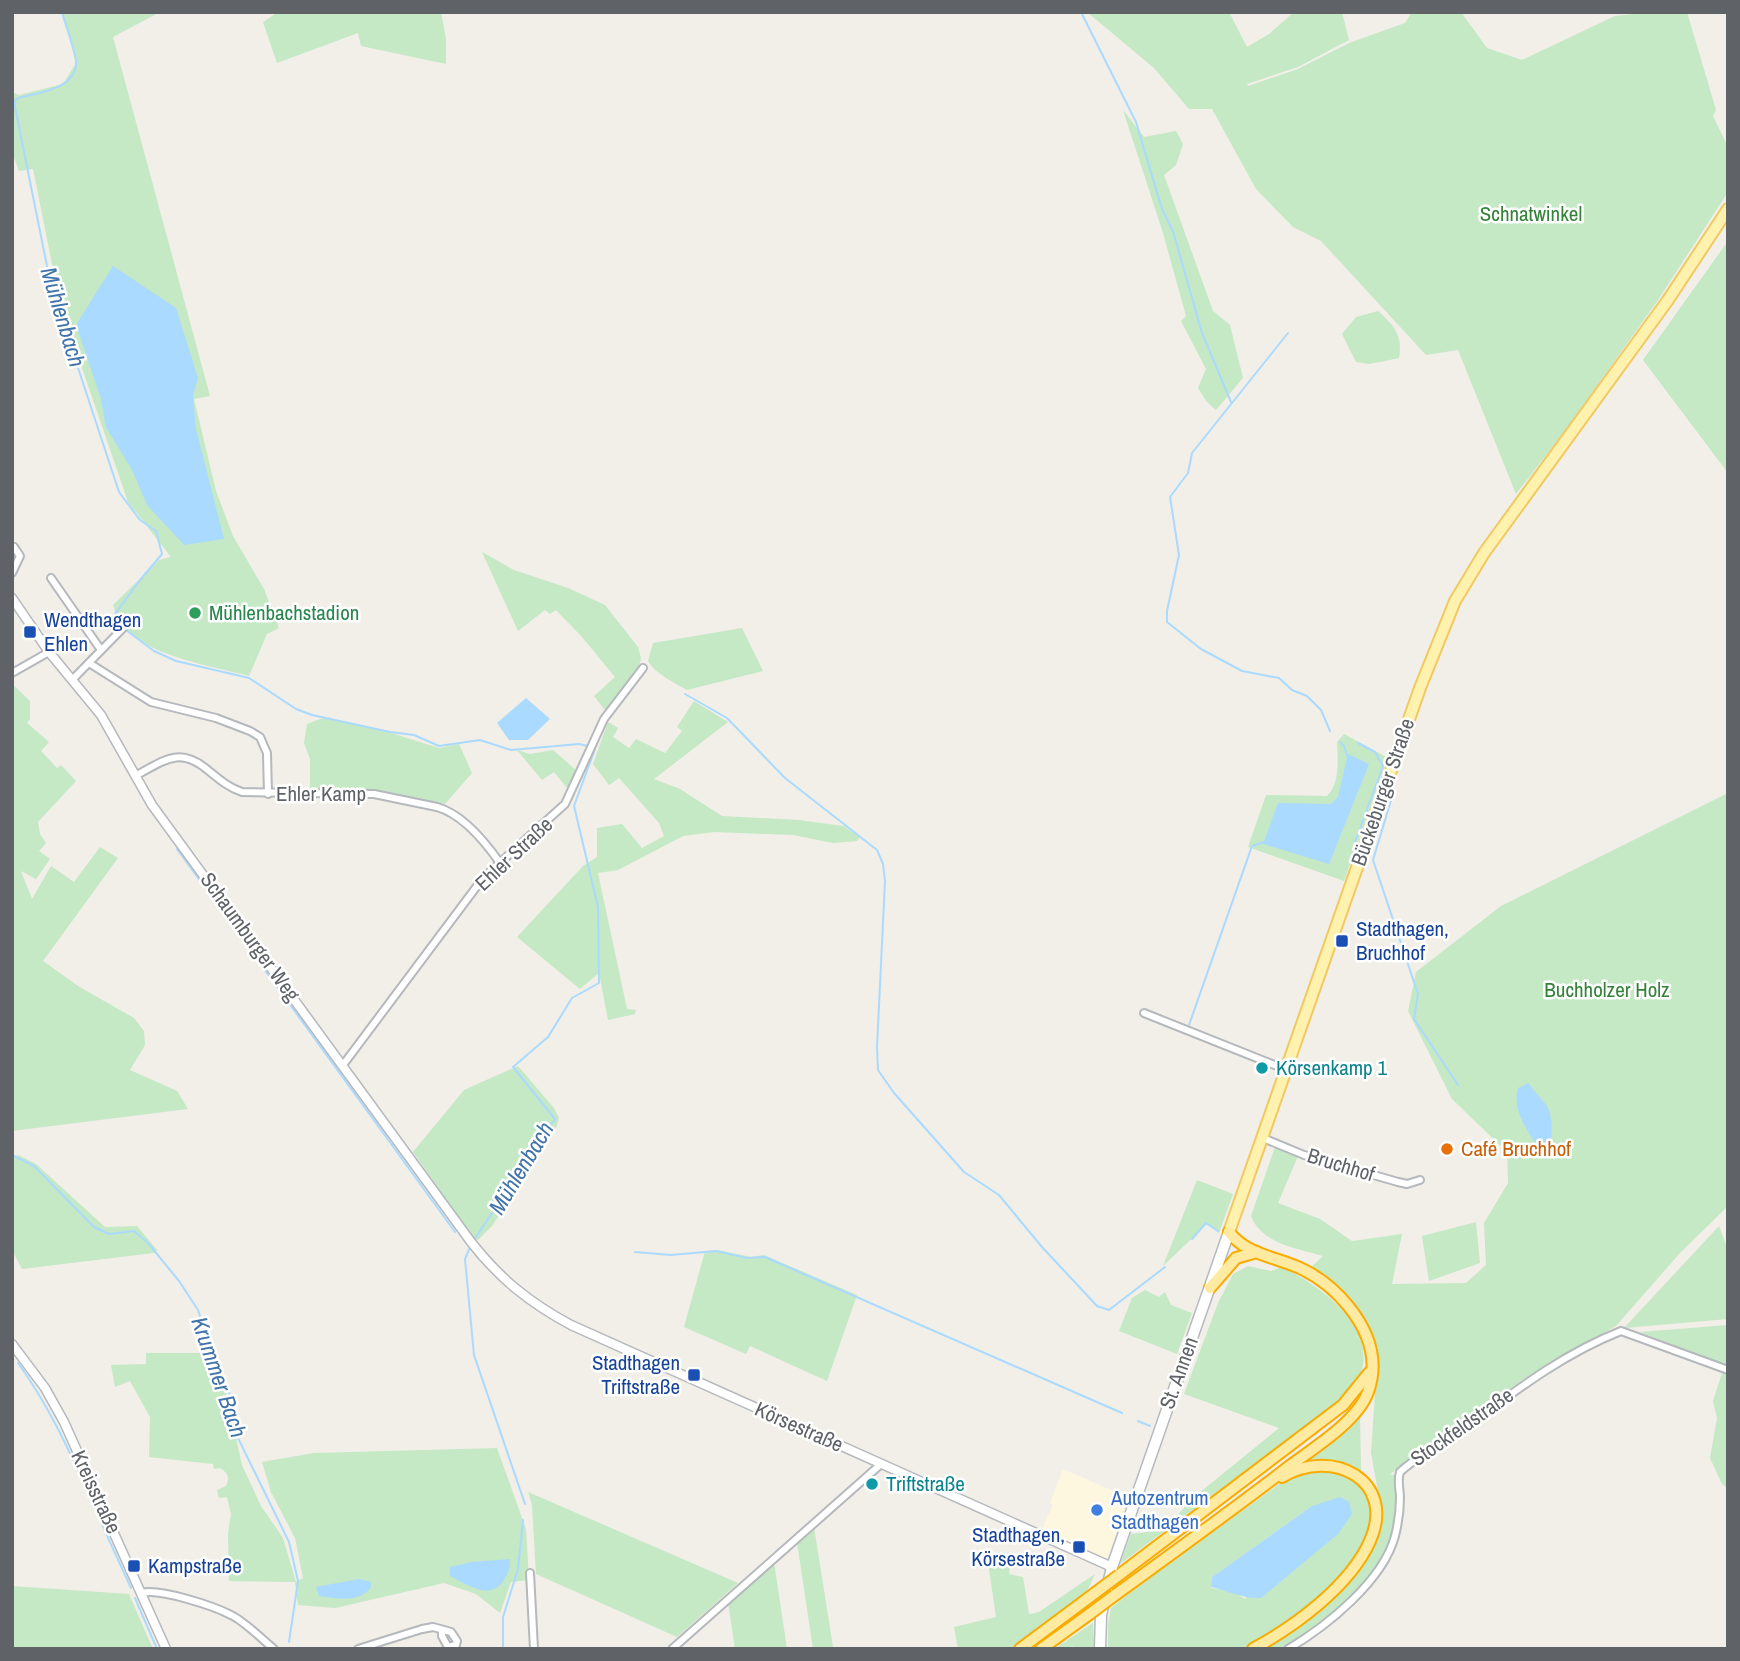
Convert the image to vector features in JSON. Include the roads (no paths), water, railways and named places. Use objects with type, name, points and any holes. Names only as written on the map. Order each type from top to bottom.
[{"type":"highway","points":[[1041,1649],[1247,1499],[1349,1419],[1368,1392],[1372,1367],[1371,1349],[1350,1309],[1334,1291],[1303,1270],[1242,1246],[1229,1232]]},
{"type":"highway","points":[[1210,1288],[1236,1258],[1257,1252]]},
{"type":"highway","points":[[1020,1649],[1095,1592],[1115,1571],[1343,1405],[1372,1367]]},
{"type":"highway","points":[[1247,1499],[1288,1474],[1308,1466],[1327,1464],[1346,1469],[1360,1480],[1373,1494],[1376,1508],[1376,1523],[1370,1541],[1331,1593],[1303,1618],[1252,1649]]},
{"type":"main road","name":"Bückeburger Straße","points":[[1274,1108],[1436,644],[1455,601],[1484,553],[1668,300],[1728,209]]},
{"type":"main road","name":"St. Annen","points":[[1101,1646],[1101,1615],[1115,1571],[1229,1232],[1274,1108]]},
{"type":"street","points":[[12,573],[20,556],[14,547]]},
{"type":"street","points":[[51,578],[101,649]]},
{"type":"street","name":"Schaumburger Weg","points":[[12,598],[49,652],[101,715],[152,805],[472,1243],[496,1272]]},
{"type":"street","points":[[73,679],[124,627]]},
{"type":"street","points":[[12,673],[49,652]]},
{"type":"street","points":[[89,663],[162,707],[216,718],[260,737],[267,753],[268,793]]},
{"type":"street","name":"Ehler Straße","points":[[343,1065],[483,878],[565,804],[604,719],[643,668]]},
{"type":"street","name":"Ehler Kamp","points":[[135,776],[171,758],[188,756],[233,789],[242,792],[374,794],[445,809],[461,821],[500,863]]},
{"type":"street","points":[[1144,1013],[1287,1070]]},
{"type":"street","name":"Bruchhof","points":[[1263,1138],[1304,1154],[1398,1182],[1416,1182]]},
{"type":"street","name":"Körsestraße","points":[[496,1272],[541,1309],[571,1325],[1115,1571]]},
{"type":"street","name":"Stockfeldstraße","points":[[1288,1649],[1335,1615],[1381,1566],[1395,1536],[1399,1513],[1400,1472],[1543,1371],[1620,1331],[1728,1370]]},
{"type":"street","name":"Kreisstraße","points":[[12,1344],[45,1388],[64,1423],[166,1649]]},
{"type":"street","points":[[672,1649],[881,1464]]},
{"type":"street","points":[[530,1573],[534,1649]]},
{"type":"street","points":[[142,1594],[150,1591],[166,1593],[232,1615],[274,1649]]},
{"type":"street","points":[[358,1649],[422,1629],[442,1630]]},
{"type":"water","points":[[113,266],[176,308],[198,378],[193,395],[196,429],[224,539],[184,545],[147,505],[132,470],[106,427],[101,399],[76,325]]},
{"type":"water","points":[[526,698],[550,719],[528,740],[509,740],[497,723]]},
{"type":"water","points":[[1348,754],[1369,764],[1329,864],[1263,844],[1278,803],[1331,804],[1338,797]]},
{"type":"water","points":[[1529,1083],[1547,1106],[1551,1116],[1549,1153],[1543,1155],[1523,1123],[1517,1106],[1518,1088]]},
{"type":"water","points":[[1340,1497],[1349,1502],[1352,1514],[1338,1534],[1261,1598],[1242,1596],[1211,1587],[1212,1577],[1312,1506]]},
{"type":"water","points":[[510,1559],[506,1577],[492,1590],[471,1587],[450,1576],[450,1567]]},
{"type":"water","points":[[359,1579],[371,1582],[371,1587],[354,1598],[319,1596],[316,1587]]},
{"type":"waterway","name":"Mühlenbach","points":[[62,12],[76,57],[75,71],[63,84],[45,92],[18,98],[14,102],[51,286],[119,492],[140,520],[156,531],[162,554],[115,614],[121,625]]},
{"type":"waterway","points":[[1081,12],[1136,122],[1162,209],[1173,231],[1202,333],[1231,402]]},
{"type":"waterway","points":[[1288,333],[1192,453],[1188,473],[1170,497],[1179,555],[1167,622],[1201,649],[1242,671],[1279,678],[1292,690],[1307,696],[1321,710],[1330,731]]},
{"type":"waterway","name":"Mühlenbach","points":[[126,630],[154,651],[176,661],[249,678],[296,709],[312,715],[414,735],[439,746],[480,740],[511,750],[579,744],[588,746]]},
{"type":"waterway","points":[[685,694],[727,718],[785,778],[877,850],[883,864],[885,881],[878,1070],[894,1093],[964,1172],[999,1195],[1042,1247],[1097,1306],[1109,1310],[1165,1267]]},
{"type":"waterway","points":[[1340,742],[1348,759]]},
{"type":"waterway","points":[[1355,842],[1383,766],[1375,752],[1358,743]]},
{"type":"waterway","name":"Mühlenbach","points":[[474,1240],[555,1119],[513,1067],[548,1037],[572,998],[599,983],[598,907],[574,806],[595,749]]},
{"type":"waterway","points":[[1392,797],[1373,860],[1418,994],[1414,1019],[1458,1085]]},
{"type":"waterway","points":[[1189,1025],[1252,846],[1264,842]]},
{"type":"waterway","points":[[177,849],[455,1232]]},
{"type":"waterway","name":"Krummer Bach","points":[[12,1155],[34,1166],[94,1227],[109,1234],[134,1231],[148,1243],[179,1281],[198,1310],[229,1392],[238,1438],[289,1542],[298,1581],[289,1642]]},
{"type":"waterway","points":[[1192,1239],[1206,1223],[1218,1231]]},
{"type":"waterway","name":"Mühlenbach","points":[[471,1245],[465,1259],[474,1355],[525,1504]]},
{"type":"waterway","points":[[635,1252],[671,1255],[716,1251],[747,1258],[765,1257],[1122,1413]]},
{"type":"waterway","points":[[18,1363],[50,1415],[95,1507]]},
{"type":"waterway","points":[[1138,1421],[1150,1426]]},
{"type":"waterway","points":[[99,1518],[131,1588]]},
{"type":"waterway","name":"Mühlenbach","points":[[503,1649],[503,1617],[518,1569],[523,1520]]},
{"type":"waterway","points":[[135,1598],[157,1649]]},
{"type":"place","name":"Mühlenbachstadion","points":[[195,613]]},
{"type":"place","name":"Wendthagen Ehlen","points":[[30,632]]},
{"type":"place","name":"Stadthagen, Bruchhof","points":[[1342,941]]},
{"type":"place","name":"Körsenkamp 1","points":[[1262,1068]]},
{"type":"place","name":"Café Bruchhof","points":[[1447,1149]]},
{"type":"place","name":"Stadthagen Triftstraße","points":[[694,1375]]},
{"type":"place","name":"Triftstraße","points":[[872,1484]]},
{"type":"place","name":"Autozentrum Stadthagen","points":[[1097,1510]]},
{"type":"place","name":"Stadthagen, Körsestraße","points":[[1079,1547]]},
{"type":"place","name":"Kampstraße","points":[[134,1566]]},
{"type":"park label","name":"Schnatwinkel","points":[[1531,214]]},
{"type":"park label","name":"Buchholzer Holz","points":[[1607,990]]}]
